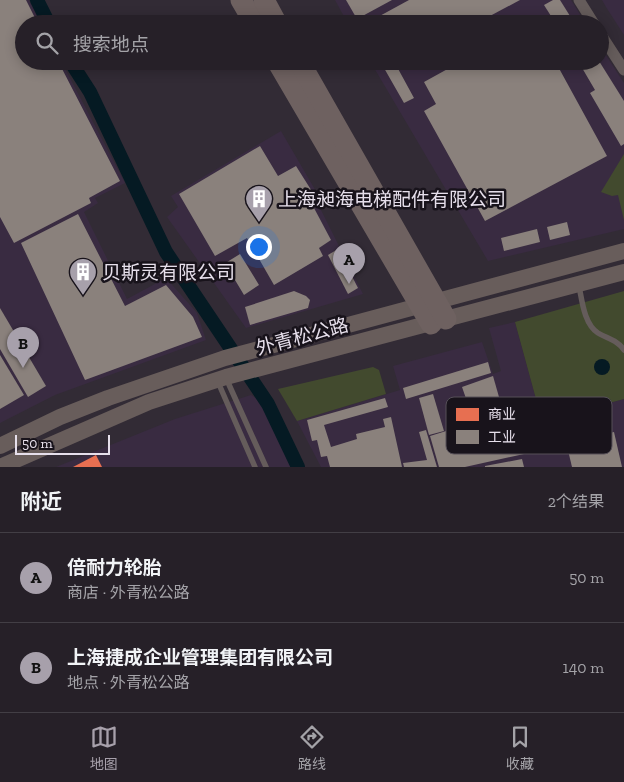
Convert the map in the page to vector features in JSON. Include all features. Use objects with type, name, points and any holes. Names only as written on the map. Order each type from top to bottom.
[{"type":"highway","points":[[241,0],[250,15]]},
{"type":"highway","points":[[264,0],[272,15]]},
{"type":"highway","points":[[283,70],[433,313]]},
{"type":"highway","points":[[303,70],[433,313]]},
{"type":"main road","name":"外青松公路","points":[[0,467],[149,402],[624,251]]},
{"type":"main road","name":"外青松公路","points":[[0,446],[60,417],[100,401],[226,358],[274,344],[579,284],[624,272]]},
{"type":"street","points":[[578,0],[588,15]]},
{"type":"street","points":[[609,47],[624,70]]},
{"type":"lane","points":[[579,284],[584,312],[596,332],[619,343],[624,350]]},
{"type":"lane","points":[[225,377],[255,467]]},
{"type":"lane","points":[[225,377],[266,467]]},
{"type":"shaded area","points":[[0,0],[29,0],[36,15],[15,15],[15,70],[66,70],[125,183],[95,198],[98,203],[84,212],[127,299],[166,278],[197,313],[206,340],[55,395],[0,423]]},
{"type":"shaded area","points":[[335,0],[571,0],[580,15],[343,15]]},
{"type":"shaded area","points":[[602,0],[624,0],[624,35],[606,7]]},
{"type":"shaded area","points":[[609,60],[624,83],[624,229],[488,261],[375,70],[609,70]]},
{"type":"shaded area","points":[[281,131],[324,205],[320,208],[363,294],[246,328],[167,217],[178,207],[171,196]]},
{"type":"shaded area","points":[[515,322],[535,397],[446,397],[446,454],[612,454],[612,402],[624,399],[624,467],[321,467],[297,421],[400,390],[393,366],[482,342],[493,374],[501,371],[489,328]]},
{"type":"shaded area","points":[[251,395],[259,400],[264,408],[291,467],[56,467],[175,419]]},
{"type":"green space","points":[[624,154],[624,220],[618,195],[612,196],[601,192]]},
{"type":"green space","points":[[624,291],[624,399],[612,402],[612,397],[535,397],[515,322]]},
{"type":"green space","points":[[373,367],[379,370],[386,394],[297,421],[278,389]]},
{"type":"water","points":[[602,359],[610,367],[602,375],[594,367]]},
{"type":"building: 商业","points":[[96,455],[102,467],[73,467]]},
{"type":"building: 工业","points":[[0,0],[26,0],[34,15],[15,15],[15,70],[63,70],[120,181],[89,198],[91,203],[14,243],[0,217]]},
{"type":"building: 工业","points":[[346,0],[392,0],[364,15],[355,15]]},
{"type":"building: 工业","points":[[409,0],[520,0],[492,15],[382,15]]},
{"type":"building: 工业","points":[[553,0],[560,0],[569,15],[550,15],[544,5]]},
{"type":"building: 工业","points":[[385,70],[399,70],[414,98],[404,103]]},
{"type":"building: 工业","points":[[446,70],[560,70],[607,156],[485,221],[424,111],[436,104],[424,82]]},
{"type":"building: 工业","points":[[583,70],[605,70],[624,101],[624,144],[621,146],[590,93],[595,90]]},
{"type":"building: 工业","name":"上海昶海电梯配件有限公司","points":[[260,146],[278,176],[296,166],[320,204],[314,208],[331,240],[319,248],[323,256],[274,285],[247,238],[215,256],[179,194]]},
{"type":"building: 工业","name":"贝斯灵有限公司","points":[[78,214],[125,306],[166,285],[193,317],[202,337],[85,380],[21,243]]},
{"type":"building: 工业","points":[[567,222],[570,235],[550,240],[547,227]]},
{"type":"building: 工业","points":[[537,229],[540,242],[504,251],[501,238]]},
{"type":"building: 工业","points":[[338,249],[358,288],[348,294],[328,255]]},
{"type":"building: 工业","points":[[240,254],[259,285],[244,295],[232,275],[226,279],[219,267]]},
{"type":"building: 工业","points":[[294,291],[306,296],[310,300],[308,308],[250,325],[245,307]]},
{"type":"building: 工业","points":[[0,308],[46,386],[28,397],[0,349]]},
{"type":"building: 工业","points":[[0,355],[24,395],[0,409]]},
{"type":"building: 工业","points":[[488,362],[491,373],[406,399],[403,388]]},
{"type":"building: 工业","points":[[493,376],[499,397],[465,397],[462,387]]},
{"type":"building: 工业","points":[[433,394],[444,431],[429,435],[419,398]]},
{"type":"building: 工业","points":[[385,398],[388,407],[324,425],[331,447],[357,439],[356,434],[385,427],[383,419],[391,417],[402,467],[330,467],[327,456],[321,457],[317,440],[312,441],[307,420]]},
{"type":"building: 工业","points":[[426,430],[437,467],[404,467],[403,463],[427,460],[419,432]]},
{"type":"building: 工业","points":[[446,431],[446,454],[524,454],[465,467],[439,467],[430,436]]},
{"type":"building: 工业","points":[[612,432],[614,432],[622,467],[572,467],[569,454],[612,454]]},
{"type":"building: 工业","points":[[522,459],[524,467],[485,467],[485,466]]},
{"type":"waterway","points":[[37,0],[44,15]]},
{"type":"waterway","points":[[76,70],[90,92],[166,252],[268,404],[298,467]]},
{"type":"place","name":"上海昶海电梯配件有限公司","points":[[259,223]]},
{"type":"place","name":"倍耐力轮胎","points":[[349,284]]},
{"type":"place","name":"贝斯灵有限公司","points":[[83,296]]},
{"type":"place","name":"上海捷成企业管理集团有限公司","points":[[23,368]]}]
